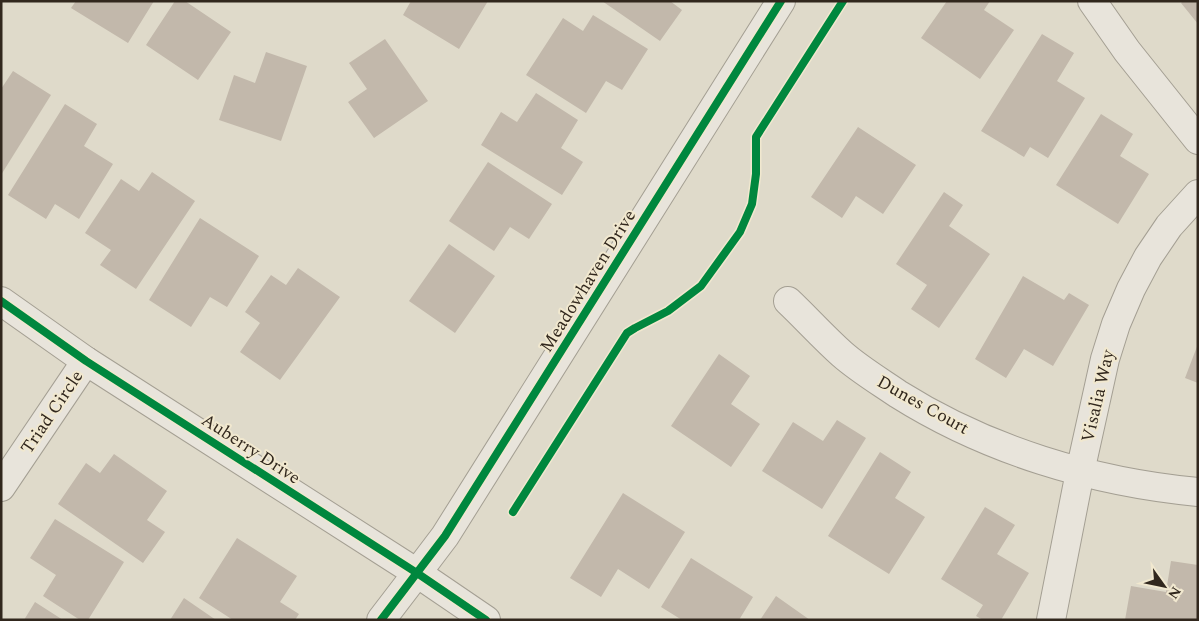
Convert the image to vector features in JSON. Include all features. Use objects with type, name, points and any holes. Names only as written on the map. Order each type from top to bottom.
[{"type":"street","name":"Meadowhaven Drive","points":[[417,573],[445,536],[781,1]]},
{"type":"street","points":[[1092,1],[1128,51],[1198,140]]},
{"type":"street","name":"Visalia Way","points":[[1051,620],[1080,472],[1105,359],[1116,324],[1131,289],[1148,257],[1169,226],[1198,194]]},
{"type":"street","name":"Dunes Court","points":[[788,300],[843,355],[910,401],[952,424],[1039,460],[1080,472],[1166,489],[1198,492]]},
{"type":"street","name":"Auberry Drive","points":[[1,301],[86,361],[417,573],[486,620]]},
{"type":"street","name":"Triad Circle","points":[[1,487],[86,361]]},
{"type":"street","points":[[381,620],[417,573]]},
{"type":"building","points":[[76,1],[154,1],[128,43],[71,8]]},
{"type":"building","points":[[175,1],[185,1],[231,32],[198,80],[146,45]]},
{"type":"building","points":[[411,1],[488,1],[459,49],[403,15]]},
{"type":"building","points":[[602,1],[670,1],[682,10],[660,41]]},
{"type":"building","points":[[947,1],[990,1],[984,10],[1014,30],[980,79],[921,38]]},
{"type":"building","points":[[1183,1],[1198,1],[1198,24],[1181,3]]},
{"type":"building","points":[[593,15],[648,49],[622,90],[606,81],[586,113],[526,75],[563,18],[583,31]]},
{"type":"building","points":[[1042,34],[1074,53],[1057,81],[1085,98],[1048,158],[1030,147],[1024,157],[981,131]]},
{"type":"building","points":[[385,39],[428,101],[374,138],[348,102],[367,89],[349,63]]},
{"type":"building","points":[[266,52],[307,66],[281,141],[219,120],[234,75],[255,83]]},
{"type":"building","points":[[13,71],[51,95],[1,175],[1,89]]},
{"type":"building","points":[[536,93],[578,120],[561,148],[583,162],[562,195],[481,145],[501,112],[517,122]]},
{"type":"building","points":[[65,104],[97,124],[84,146],[113,164],[79,219],[55,204],[46,219],[8,195]]},
{"type":"building","points":[[1101,114],[1133,134],[1120,156],[1149,174],[1118,224],[1056,185]]},
{"type":"building","points":[[858,127],[916,165],[883,214],[856,196],[842,218],[811,197]]},
{"type":"building","points":[[488,162],[552,204],[529,239],[510,227],[494,251],[449,221]]},
{"type":"building","points":[[152,172],[195,201],[136,289],[100,265],[111,250],[85,233],[121,179],[139,191]]},
{"type":"building","points":[[944,192],[963,205],[949,226],[990,254],[939,328],[911,309],[927,285],[896,264]]},
{"type":"building","points":[[200,218],[259,256],[227,307],[210,297],[191,327],[149,300]]},
{"type":"building","points":[[449,244],[495,276],[455,333],[409,301]]},
{"type":"building","points":[[298,268],[340,297],[280,380],[240,352],[260,323],[245,312],[271,275],[286,285]]},
{"type":"building","points":[[1023,276],[1064,300],[1069,293],[1089,305],[1053,366],[1024,349],[1006,378],[975,359]]},
{"type":"building","points":[[1198,344],[1198,383],[1185,378]]},
{"type":"building","points":[[719,354],[750,376],[731,404],[760,424],[731,467],[671,426]]},
{"type":"building","points":[[837,420],[866,438],[822,509],[762,471],[793,422],[823,441]]},
{"type":"building","points":[[880,452],[911,472],[895,498],[925,517],[889,574],[828,536]]},
{"type":"building","points":[[114,454],[167,491],[147,520],[165,532],[143,563],[58,504],[86,463],[100,473]]},
{"type":"building","points":[[623,493],[685,532],[649,589],[618,569],[601,597],[570,578]]},
{"type":"building","points":[[985,507],[1015,525],[997,554],[1029,573],[1001,620],[983,620],[976,616],[983,605],[941,579]]},
{"type":"building","points":[[55,519],[124,562],[88,620],[80,620],[43,596],[56,575],[30,558]]},
{"type":"building","points":[[237,538],[297,576],[280,602],[299,614],[295,620],[233,620],[199,598]]},
{"type":"building","points":[[691,558],[753,597],[739,620],[682,620],[661,607]]},
{"type":"building","points":[[1171,561],[1198,565],[1198,620],[1125,620],[1131,586],[1166,592]]},
{"type":"building","points":[[776,596],[810,620],[760,620]]},
{"type":"building","points":[[184,598],[216,620],[170,620]]},
{"type":"building","points":[[35,602],[63,620],[24,620]]},
{"type":"cycle path","points":[[381,620],[445,536],[781,1]]},
{"type":"cycle path","points":[[513,512],[627,333],[668,311],[701,286],[740,232],[752,204],[756,174],[756,137],[843,1]]},
{"type":"cycle path","points":[[1,301],[86,361],[417,573],[486,620]]}]
